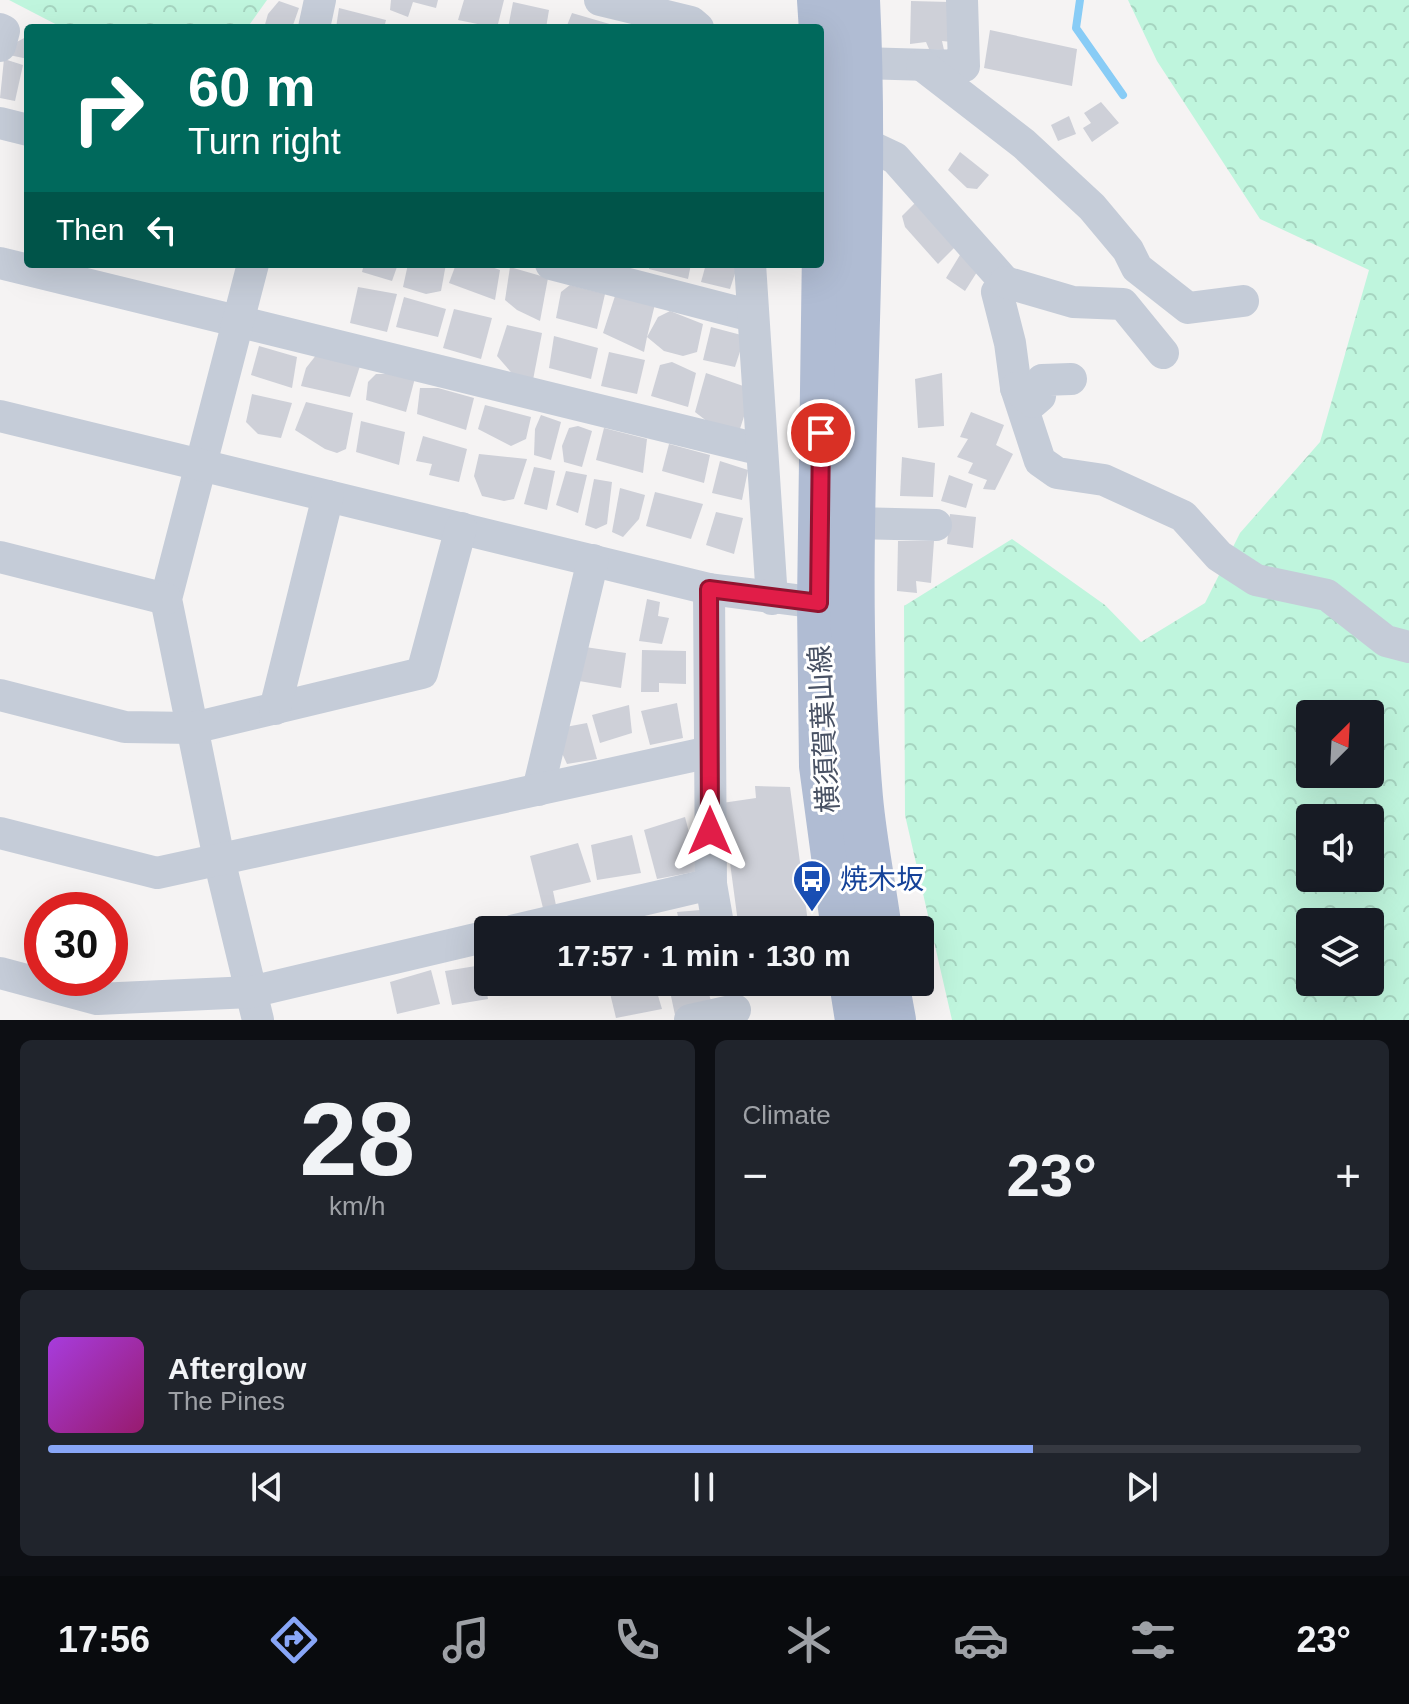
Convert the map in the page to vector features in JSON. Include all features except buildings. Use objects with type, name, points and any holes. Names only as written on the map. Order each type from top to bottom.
[{"type":"main road","name":"横須賀葉山線","points":[[819,0],[821,24]]},
{"type":"main road","name":"横須賀葉山線","points":[[858,0],[861,142],[854,523],[861,798],[878,916]]},
{"type":"main road","name":"横須賀葉山線","points":[[824,76],[824,249]]},
{"type":"main road","name":"横須賀葉山線","points":[[824,268],[819,603],[821,766],[841,916]]},
{"type":"main road","points":[[853,996],[857,1020]]},
{"type":"main road","points":[[890,996],[894,1020]]},
{"type":"street","points":[[315,24],[320,0]]},
{"type":"street","points":[[603,0],[693,24]]},
{"type":"street","points":[[861,63],[964,66],[962,0]]},
{"type":"street","points":[[0,29],[4,31],[0,46]]},
{"type":"street","points":[[922,65],[1024,144],[1092,207],[1128,250],[1137,268],[1188,308],[1243,301]]},
{"type":"street","points":[[0,123],[24,129]]},
{"type":"street","points":[[861,142],[895,158],[1005,282],[1073,302],[1123,304],[1163,353]]},
{"type":"street","points":[[0,263],[762,450]]},
{"type":"street","points":[[252,268],[204,465],[166,599],[219,859],[254,1006]]},
{"type":"street","points":[[566,268],[752,316]]},
{"type":"street","points":[[750,268],[772,599]]},
{"type":"street","points":[[1005,282],[997,292],[1010,343],[1016,388],[1040,461],[1057,473],[1104,480],[1183,516],[1219,556],[1256,580],[1327,595],[1386,641],[1409,647]]},
{"type":"street","points":[[1016,388],[1033,402],[1040,396],[1042,380],[1071,379]]},
{"type":"street","points":[[0,416],[709,589],[819,603]]},
{"type":"street","points":[[275,709],[328,496]]},
{"type":"street","points":[[854,523],[936,525]]},
{"type":"street","points":[[0,695],[125,727],[193,728],[422,673],[461,528]]},
{"type":"street","points":[[0,557],[166,599]]},
{"type":"street","points":[[538,790],[593,560]]},
{"type":"street","points":[[709,589],[711,884],[717,916]]},
{"type":"street","points":[[0,833],[157,873],[710,752]]},
{"type":"street","points":[[575,916],[711,884]]},
{"type":"street","points":[[0,973],[95,1009],[254,1006],[474,940]]},
{"type":"street","points":[[690,1020],[734,1004]]},
{"type":"green space","points":[[9,0],[267,0],[250,24],[55,24]]},
{"type":"green space","points":[[1128,0],[1409,0],[1409,1020],[952,1020],[934,941],[934,916],[928,916],[905,815],[904,606],[1012,539],[1105,605],[1141,642],[1205,603],[1240,533],[1320,442],[1369,270],[1260,219],[1157,61]]},
{"type":"waterway","points":[[1080,0],[1076,28],[1123,95]]},
{"type":"place","name":"焼木坂","points":[[812,913]]},
{"type":"route","points":[[710,831],[709,589],[819,603],[821,433]]}]
